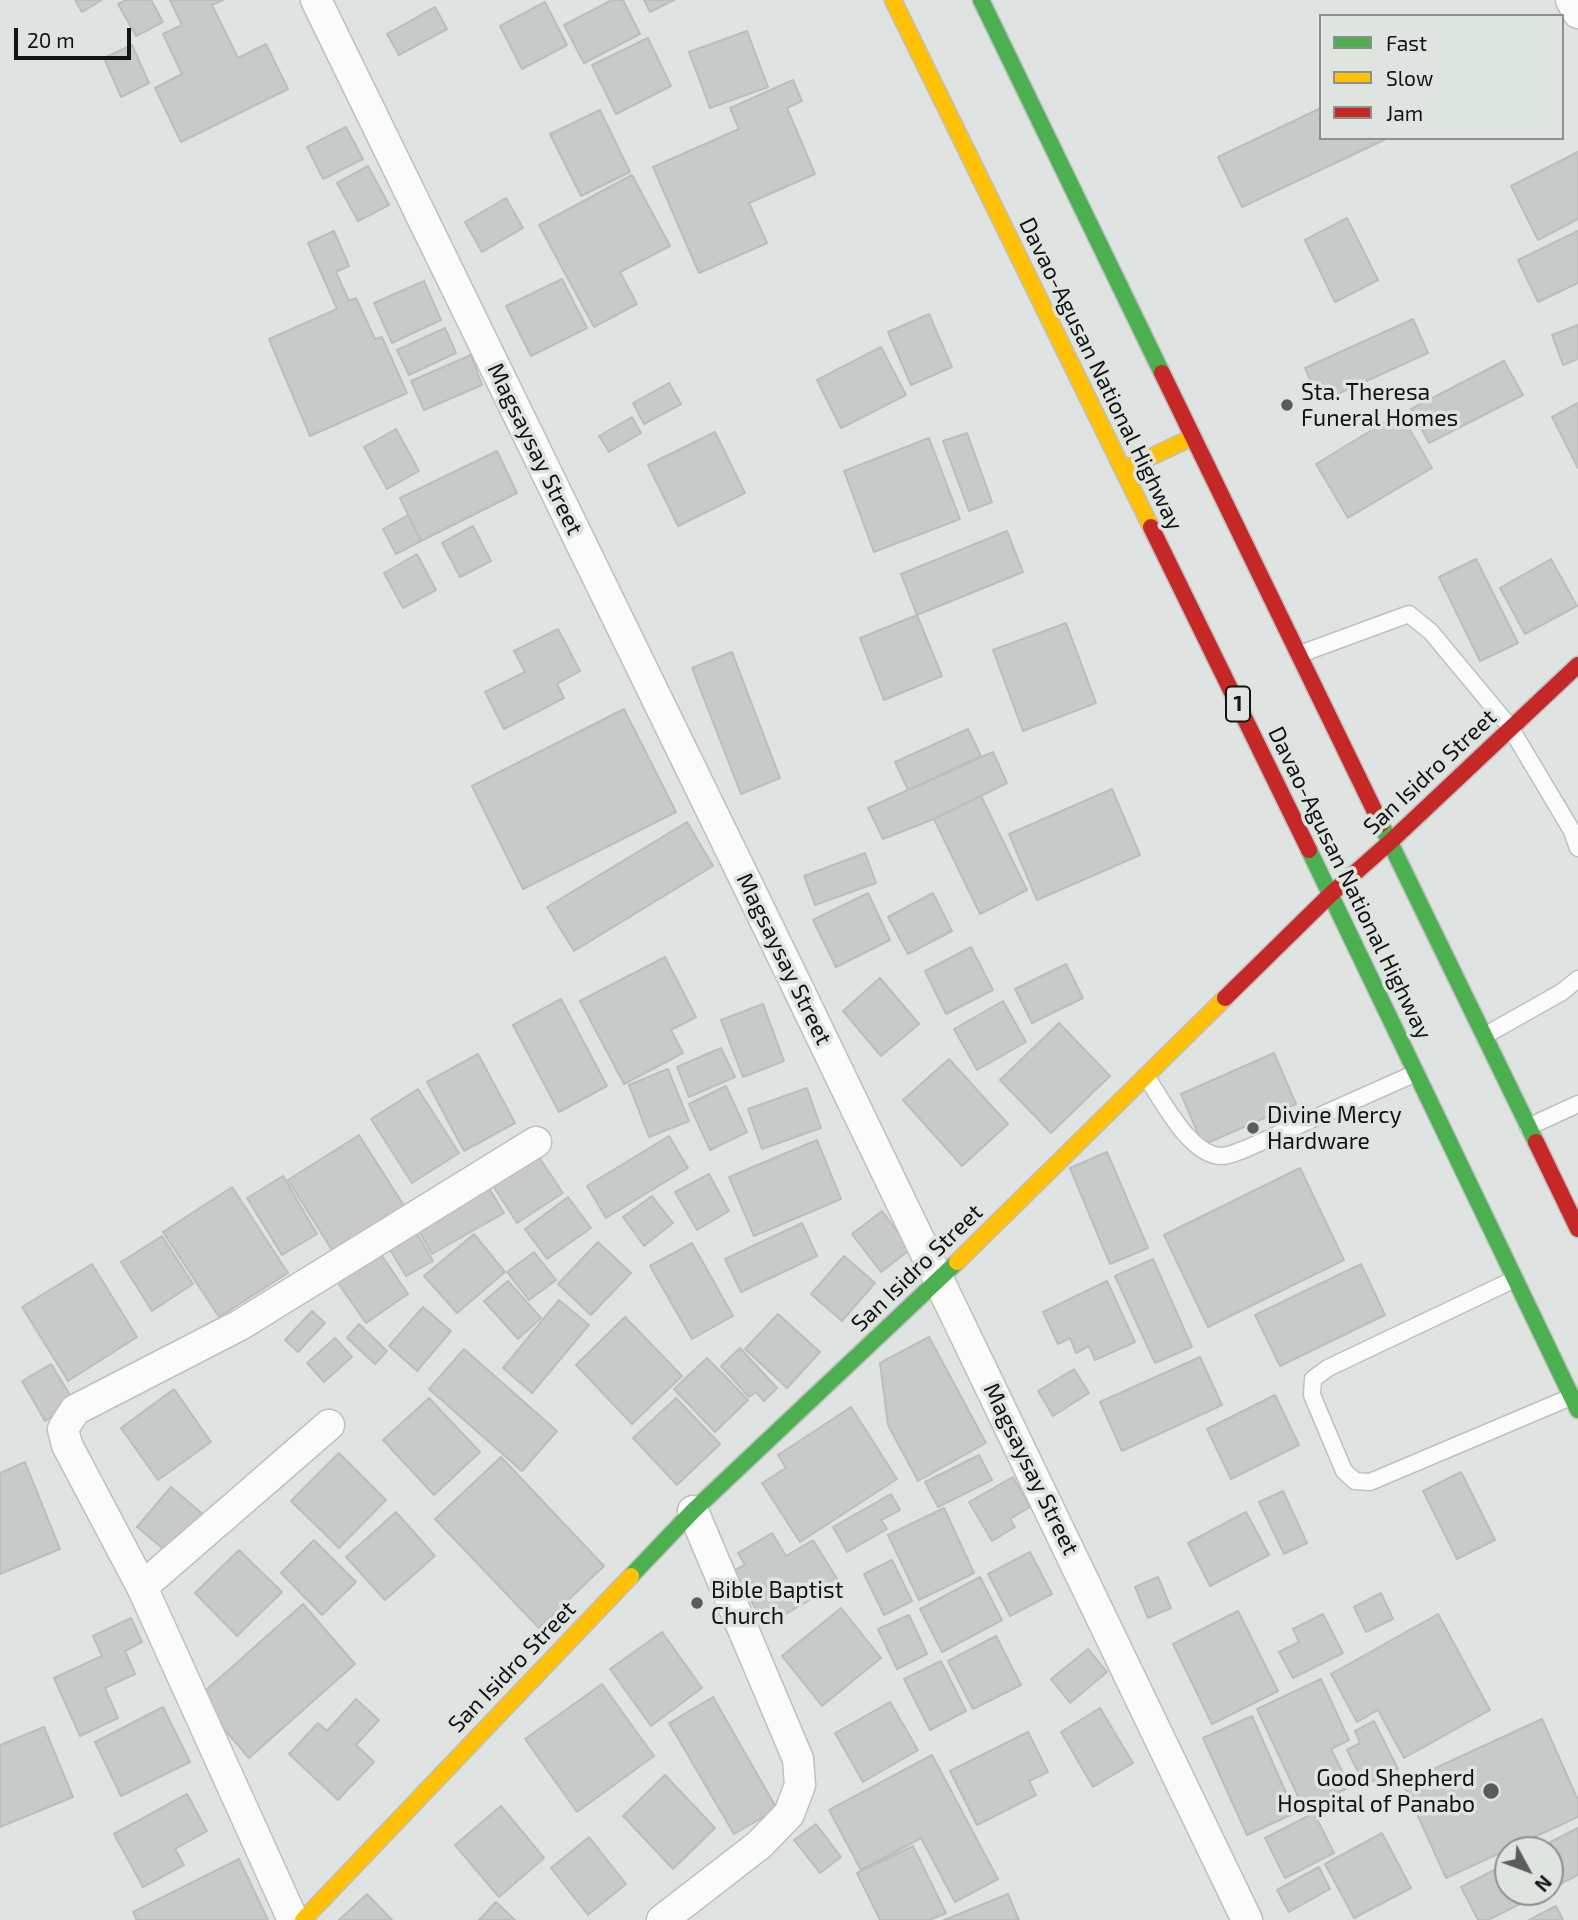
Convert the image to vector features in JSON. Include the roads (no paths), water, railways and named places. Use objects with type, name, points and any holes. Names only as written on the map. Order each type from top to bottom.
[{"type":"main road","name":"Davao-Agusan National Highway","points":[[893,0],[1331,894],[1575,1403]]},
{"type":"main road","points":[[981,0],[1578,1229]]},
{"type":"main road","points":[[1123,470],[1193,437]]},
{"type":"main road","name":"San Isidro Street","points":[[303,1920],[693,1511],[939,1279],[1331,894],[1578,665]]},
{"type":"street","name":"Magsaysay Street","points":[[316,0],[939,1279],[1247,1920]]},
{"type":"street","points":[[1572,0],[1578,13]]},
{"type":"street","points":[[293,1920],[142,1587],[66,1445],[63,1429],[75,1410],[240,1325],[536,1142]]},
{"type":"street","points":[[142,1587],[329,1425]]},
{"type":"street","points":[[662,1920],[759,1845],[789,1814],[800,1785],[798,1759],[693,1511]]},
{"type":"lane","points":[[1300,654],[1409,614],[1431,632],[1510,727],[1572,831],[1578,848]]},
{"type":"lane","points":[[1484,1036],[1562,992],[1578,979]]},
{"type":"lane","points":[[1146,1076],[1190,1141],[1209,1154],[1224,1156],[1416,1073]]},
{"type":"lane","points":[[1528,1127],[1578,1104]]},
{"type":"lane","points":[[1515,1279],[1328,1368],[1313,1379],[1312,1395],[1344,1471],[1355,1481],[1370,1482],[1575,1403]]},
{"type":"place","name":"Sta. Theresa Funeral Homes","points":[[1287,405]]},
{"type":"place","name":"Divine Mercy Hardware","points":[[1253,1128]]},
{"type":"place","name":"Bible Baptist Church","points":[[697,1603]]},
{"type":"place","name":"Good Shepherd Hospital of Panabo","points":[[1491,1791]]}]
